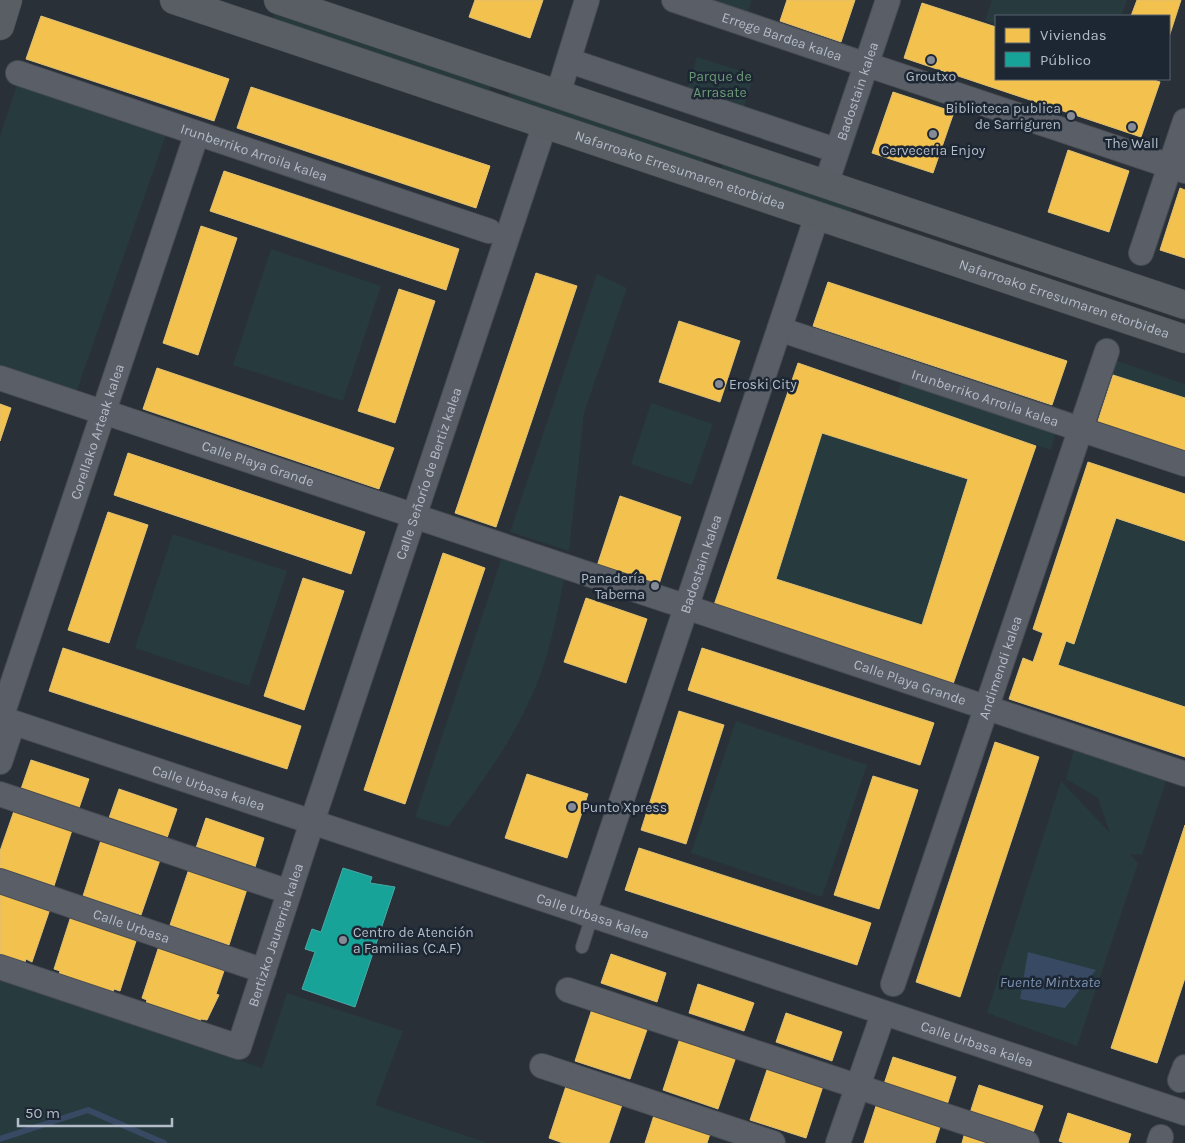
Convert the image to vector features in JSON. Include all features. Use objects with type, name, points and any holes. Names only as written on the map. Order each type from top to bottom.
[{"type":"street","points":[[0,26],[8,0]]},
{"type":"street","name":"Nafarroako Erresumaren etorbidea","points":[[174,0],[1185,339]]},
{"type":"street","points":[[278,0],[1185,304]]},
{"type":"street","points":[[558,94],[588,0]]},
{"type":"street","name":"Errege Bardea kalea","points":[[674,0],[1177,169]]},
{"type":"street","name":"Badostain kalea","points":[[826,184],[888,0]]},
{"type":"street","points":[[573,62],[832,149]]},
{"type":"street","name":"Irunberriko Arroila kalea","points":[[18,73],[490,231]]},
{"type":"street","points":[[1141,253],[1177,169],[1185,121]]},
{"type":"street","name":"Calle Señorío de Bertiz kalea","points":[[312,822],[544,124]]},
{"type":"street","name":"Corellako Arteak kalea","points":[[5,720],[192,145]]},
{"type":"street","name":"Badostain kalea","points":[[588,914],[817,216]]},
{"type":"street","name":"Irunberriko Arroila kalea","points":[[785,331],[1185,464]]},
{"type":"street","name":"Andimendi kalea","points":[[893,984],[1108,351]]},
{"type":"street","name":"Calle Playa Grande","points":[[0,378],[1185,774]]},
{"type":"street","points":[[0,762],[5,720]]},
{"type":"street","name":"Calle Urbasa kalea","points":[[5,720],[1185,1113]]},
{"type":"street","points":[[0,794],[289,892]]},
{"type":"street","name":"Bertizko Jaurerria kalea","points":[[0,968],[239,1047],[312,822]]},
{"type":"street","name":"Calle Urbasa","points":[[0,881],[264,971]]},
{"type":"street","points":[[568,990],[1027,1143]]},
{"type":"street","points":[[838,1143],[880,1020]]},
{"type":"street","points":[[542,1066],[773,1143]]},
{"type":"lane","points":[[582,947],[588,914]]},
{"type":"green space","points":[[707,0],[752,0],[747,13]]},
{"type":"green space","points":[[992,0],[1127,0],[1121,15],[995,15],[995,24],[985,21]]},
{"type":"green space","points":[[275,12],[491,86],[488,94],[272,21]]},
{"type":"green space","name":"Parque de Arrasate","points":[[697,57],[754,75],[743,111],[686,93]]},
{"type":"green space","points":[[19,79],[168,129],[75,396],[0,371],[0,136]]},
{"type":"green space","points":[[510,91],[705,156],[702,166],[508,100]]},
{"type":"green space","points":[[724,162],[853,206],[850,216],[720,172]]},
{"type":"green space","points":[[271,249],[381,286],[343,401],[233,365]]},
{"type":"green space","points":[[597,274],[627,288],[584,413],[569,551],[510,532]]},
{"type":"green space","points":[[1114,360],[1185,384],[1185,398],[1113,375]]},
{"type":"green space","points":[[902,379],[1056,431],[1051,450],[897,398]]},
{"type":"green space","points":[[651,403],[713,424],[692,485],[631,464]]},
{"type":"green space","points":[[822,433],[968,479],[922,625],[776,579]]},
{"type":"green space","points":[[1116,518],[1185,541],[1185,707],[1058,665],[1066,641],[1074,643]]},
{"type":"green space","points":[[173,534],[287,571],[249,686],[135,648]]},
{"type":"green space","points":[[503,554],[565,575],[553,633],[535,689],[502,751],[448,827],[415,817]]},
{"type":"green space","points":[[736,721],[867,765],[822,897],[691,853]]},
{"type":"green space","points":[[1074,749],[1166,781],[1142,855],[1130,854],[1138,863],[1077,1046],[987,1013],[1061,781],[1110,833],[1098,798],[1066,779]]},
{"type":"green space","points":[[0,979],[262,1068],[287,993],[403,1031],[375,1105],[487,1143],[0,1143]]},
{"type":"water","name":"Fuente Mintxate","points":[[1028,952],[1096,970],[1065,1008],[1020,999]]},
{"type":"building: Viviendas","points":[[475,0],[543,0],[530,38],[469,17]]},
{"type":"building: Viviendas","points":[[787,0],[855,0],[841,42],[780,21]]},
{"type":"building: Viviendas","points":[[1137,0],[1181,0],[1170,34],[1170,15],[1131,15]]},
{"type":"building: Viviendas","points":[[922,3],[995,27],[995,80],[1154,80],[1160,82],[1141,137],[904,58]]},
{"type":"building: Viviendas","points":[[41,16],[229,79],[214,121],[26,59]]},
{"type":"building: Viviendas","points":[[251,87],[490,166],[476,208],[237,128]]},
{"type":"building: Viviendas","points":[[893,92],[954,112],[933,173],[872,153]]},
{"type":"building: Viviendas","points":[[1068,150],[1129,171],[1109,232],[1048,212]]},
{"type":"building: Viviendas","points":[[224,171],[459,249],[446,290],[210,211]]},
{"type":"building: Viviendas","points":[[1180,188],[1185,190],[1185,258],[1160,250]]},
{"type":"building: Viviendas","points":[[201,226],[237,238],[198,355],[163,343]]},
{"type":"building: Viviendas","points":[[536,273],[577,286],[496,527],[455,513]]},
{"type":"building: Viviendas","points":[[828,282],[1067,361],[1052,405],[813,326]]},
{"type":"building: Viviendas","points":[[399,289],[435,301],[395,423],[358,411]]},
{"type":"building: Viviendas","points":[[679,321],[740,341],[720,402],[659,382]]},
{"type":"building: Viviendas","points":[[798,363],[1036,446],[952,687],[714,605]],"holes":[[[822,433],[968,479],[922,625],[776,579]]]},
{"type":"building: Viviendas","points":[[157,368],[394,448],[379,489],[143,409]]},
{"type":"building: Viviendas","points":[[1113,375],[1185,398],[1185,453],[1097,424]]},
{"type":"building: Viviendas","points":[[0,404],[11,408],[0,441]]},
{"type":"building: Viviendas","points":[[128,453],[365,532],[351,574],[114,495]]},
{"type":"building: Viviendas","points":[[1088,462],[1185,494],[1185,541],[1116,518],[1074,644],[1066,641],[1058,665],[1185,707],[1185,757],[1009,699],[1023,658],[1033,662],[1043,633],[1033,629]]},
{"type":"building: Viviendas","points":[[620,496],[681,517],[658,587],[597,566]]},
{"type":"building: Viviendas","points":[[108,512],[148,525],[109,643],[68,630]]},
{"type":"building: Viviendas","points":[[443,553],[485,568],[405,804],[364,790]]},
{"type":"building: Viviendas","points":[[303,578],[344,591],[304,710],[264,696]]},
{"type":"building: Viviendas","points":[[586,598],[647,619],[626,683],[564,662]]},
{"type":"building: Viviendas","points":[[63,648],[301,726],[287,769],[49,691]]},
{"type":"building: Viviendas","points":[[702,648],[934,723],[920,765],[688,690]]},
{"type":"building: Viviendas","points":[[679,711],[724,725],[686,844],[641,830]]},
{"type":"building: Viviendas","points":[[995,742],[1039,757],[960,997],[916,982]]},
{"type":"building: Viviendas","points":[[31,760],[89,779],[79,808],[21,789]]},
{"type":"building: Viviendas","points":[[527,774],[588,794],[567,858],[505,838]]},
{"type":"building: Viviendas","points":[[873,776],[918,790],[879,909],[834,895]]},
{"type":"building: Viviendas","points":[[119,789],[177,809],[167,838],[109,818]]},
{"type":"building: Viviendas","points":[[15,808],[73,827],[54,886],[0,868],[0,851]]},
{"type":"building: Viviendas","points":[[206,818],[264,838],[255,867],[196,848]]},
{"type":"building: Viviendas","points":[[1185,825],[1185,978],[1157,1063],[1111,1048]]},
{"type":"building: Viviendas","points":[[102,837],[161,857],[141,915],[83,896]]},
{"type":"building: Viviendas","points":[[639,848],[871,923],[857,965],[625,890]]},
{"type":"building: Viviendas","points":[[190,866],[248,886],[229,945],[170,925]]},
{"type":"building: Viviendas","points":[[0,889],[50,909],[32,962],[26,959],[25,962],[0,954]]},
{"type":"building: Viviendas","points":[[71,916],[137,938],[120,991],[114,989],[113,992],[59,974],[60,971],[54,969]]},
{"type":"building: Viviendas","points":[[159,946],[225,968],[216,994],[219,995],[207,1020],[201,1019],[200,1021],[146,1003],[147,1000],[142,998]]},
{"type":"building: Viviendas","points":[[611,954],[666,973],[657,1002],[601,983]]},
{"type":"building: Viviendas","points":[[698,984],[754,1003],[744,1031],[689,1013]]},
{"type":"building: Viviendas","points":[[594,1003],[650,1021],[630,1079],[575,1061]]},
{"type":"building: Viviendas","points":[[786,1013],[842,1032],[832,1061],[776,1042]]},
{"type":"building: Viviendas","points":[[682,1032],[738,1051],[718,1109],[663,1090]]},
{"type":"building: Viviendas","points":[[893,1057],[956,1077],[947,1105],[884,1084]]},
{"type":"building: Viviendas","points":[[770,1061],[825,1080],[806,1138],[750,1120]]},
{"type":"building: Viviendas","points":[[568,1080],[624,1099],[609,1143],[563,1143],[549,1138]]},
{"type":"building: Viviendas","points":[[979,1085],[1043,1106],[1033,1133],[970,1113]]},
{"type":"building: Viviendas","points":[[877,1103],[941,1124],[935,1143],[864,1143]]},
{"type":"building: Viviendas","points":[[656,1109],[712,1128],[707,1143],[645,1143]]},
{"type":"building: Viviendas","points":[[1068,1113],[1131,1134],[1128,1143],[1065,1143],[1059,1141]]},
{"type":"building: Viviendas","points":[[965,1132],[1000,1143],[962,1143]]},
{"type":"building: Público","name":"Centro de Atención a Familias (C.A.F)","points":[[343,868],[372,877],[370,883],[395,887],[355,1007],[302,989],[315,952],[305,949],[312,929],[321,932]]},
{"type":"waterway","points":[[0,1139],[88,1110],[164,1143]]},
{"type":"place","name":"Groutxo","points":[[931,60]]},
{"type":"place","name":"Biblioteca publica de Sarriguren","points":[[1071,116]]},
{"type":"place","name":"The Wall","points":[[1132,127]]},
{"type":"place","name":"Cerveceria Enjoy","points":[[933,134]]},
{"type":"place","name":"Eroski City","points":[[719,384]]},
{"type":"place","name":"Panadería Taberna","points":[[655,586]]},
{"type":"place","name":"Punto Xpress","points":[[572,807]]},
{"type":"place","name":"Centro de Atención a Familias (C.A.F)","points":[[343,940]]}]
